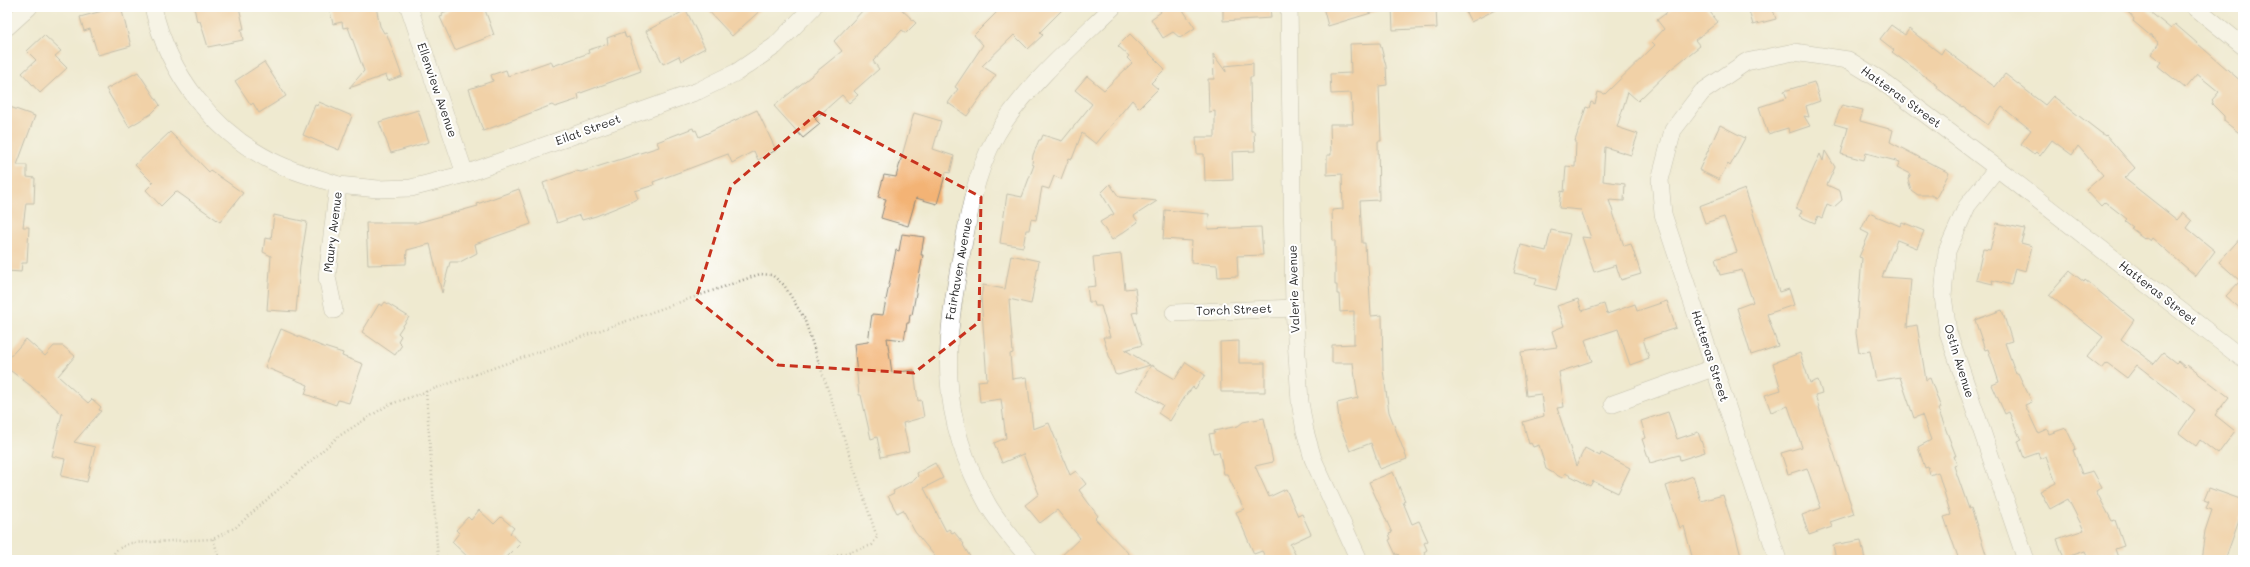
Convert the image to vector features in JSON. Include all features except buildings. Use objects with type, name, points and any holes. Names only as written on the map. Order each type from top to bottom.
[{"type":"street","points":[[7,27],[29,7]]},
{"type":"street","name":"Maury Avenue","points":[[153,7],[170,56],[186,85],[218,122],[246,144],[278,164],[338,185],[327,278],[334,310]]},
{"type":"street","name":"Ellenview Avenue","points":[[409,7],[465,174]]},
{"type":"street","name":"Eilat Street","points":[[338,185],[378,189],[411,188],[465,174],[705,88],[737,72],[775,46],[813,7]]},
{"type":"street","name":"Fairhaven Avenue","points":[[1030,560],[989,506],[969,468],[955,428],[948,386],[951,309],[973,191],[983,161],[1004,122],[1030,90],[1113,7]]},
{"type":"street","name":"Valerie Avenue","points":[[1288,7],[1294,308],[1300,402],[1305,431],[1313,459],[1359,560]]},
{"type":"street","points":[[2195,7],[2243,46]]},
{"type":"street","name":"Hatteras Street","points":[[1778,560],[1663,214],[1660,180],[1673,130],[1702,92],[1746,62],[1794,52],[1848,60],[1879,79],[1997,168],[2243,359]]},
{"type":"street","name":"Ostin Avenue","points":[[1997,168],[1967,206],[1947,251],[1942,296],[1948,332],[2026,560]]},
{"type":"street","name":"Torch Street","points":[[1174,312],[1294,308]]},
{"type":"street","points":[[1613,404],[1714,368]]},
{"type":"path","points":[[110,560],[116,550],[130,543],[213,539],[236,527],[339,436],[388,404],[760,274],[772,275],[784,285],[804,318],[877,537],[872,545],[822,560]]},
{"type":"path","points":[[426,391],[438,560]]},
{"type":"path","points":[[213,539],[220,560]]},
{"type":"highlighted area","points":[[819,112],[981,197],[979,322],[914,373],[778,365],[696,299],[731,186]]}]
